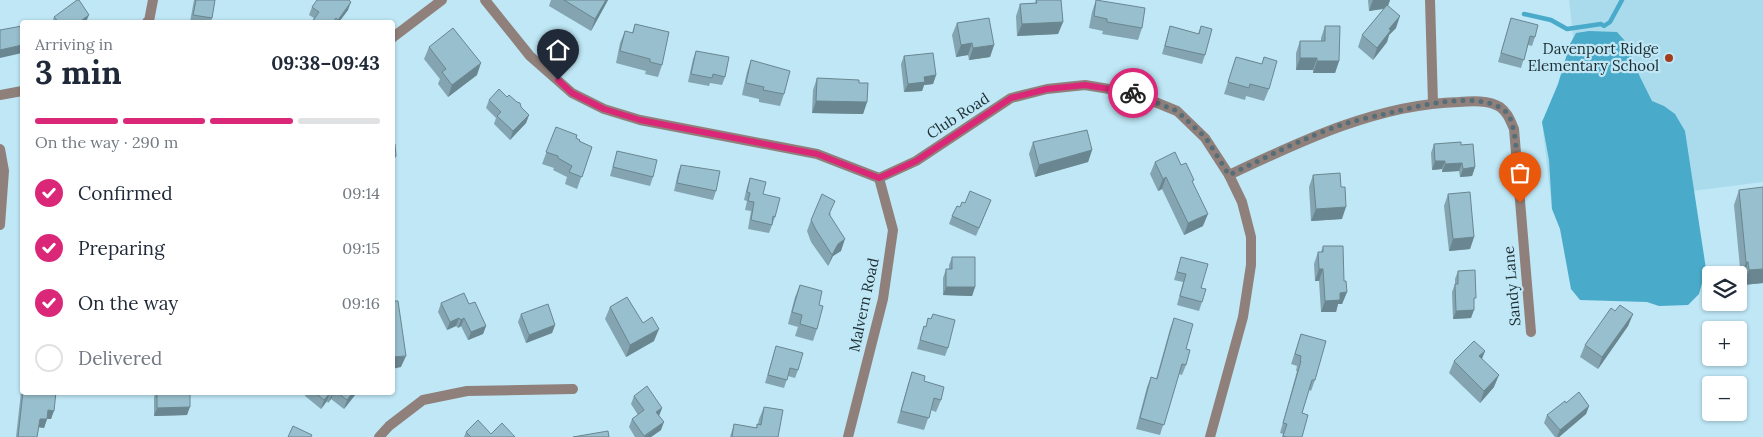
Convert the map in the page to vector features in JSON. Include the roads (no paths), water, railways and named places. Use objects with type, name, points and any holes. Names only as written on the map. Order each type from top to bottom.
[{"type":"street","points":[[149,20],[153,0]]},
{"type":"street","points":[[395,36],[442,0]]},
{"type":"street","points":[[485,0],[530,56],[572,93],[604,109],[640,120],[817,154],[879,178]]},
{"type":"street","points":[[1430,0],[1433,103]]},
{"type":"street","name":"Club Road","points":[[879,178],[916,161],[1011,98],[1047,89],[1085,85],[1133,93],[1177,111],[1206,138],[1229,175],[1242,202],[1251,237],[1251,265],[1244,316],[1210,437]]},
{"type":"street","points":[[0,95],[20,91]]},
{"type":"street","name":"Sandy Lane","points":[[1229,175],[1281,150],[1345,124],[1433,103],[1480,101],[1498,106],[1508,114],[1514,129],[1531,332]]},
{"type":"street","points":[[0,149],[4,171],[0,225]]},
{"type":"street","name":"Malvern Road","points":[[848,437],[883,299],[893,230],[879,178]]},
{"type":"street","points":[[379,437],[389,426],[424,400],[467,391],[573,389]]},
{"type":"water","points":[[1589,31],[1617,32],[1626,42],[1652,101],[1664,106],[1675,114],[1685,131],[1706,266],[1702,266],[1702,283],[1699,294],[1688,305],[1659,306],[1647,302],[1580,300],[1571,289],[1560,229],[1552,209],[1549,160],[1542,122],[1558,84],[1570,44],[1576,33]]},
{"type":"waterway","points":[[1524,14],[1551,20],[1567,29],[1601,24],[1604,26],[1610,22],[1622,0]]},
{"type":"place","name":"Davenport Ridge Elementary School","points":[[1669,58]]}]
